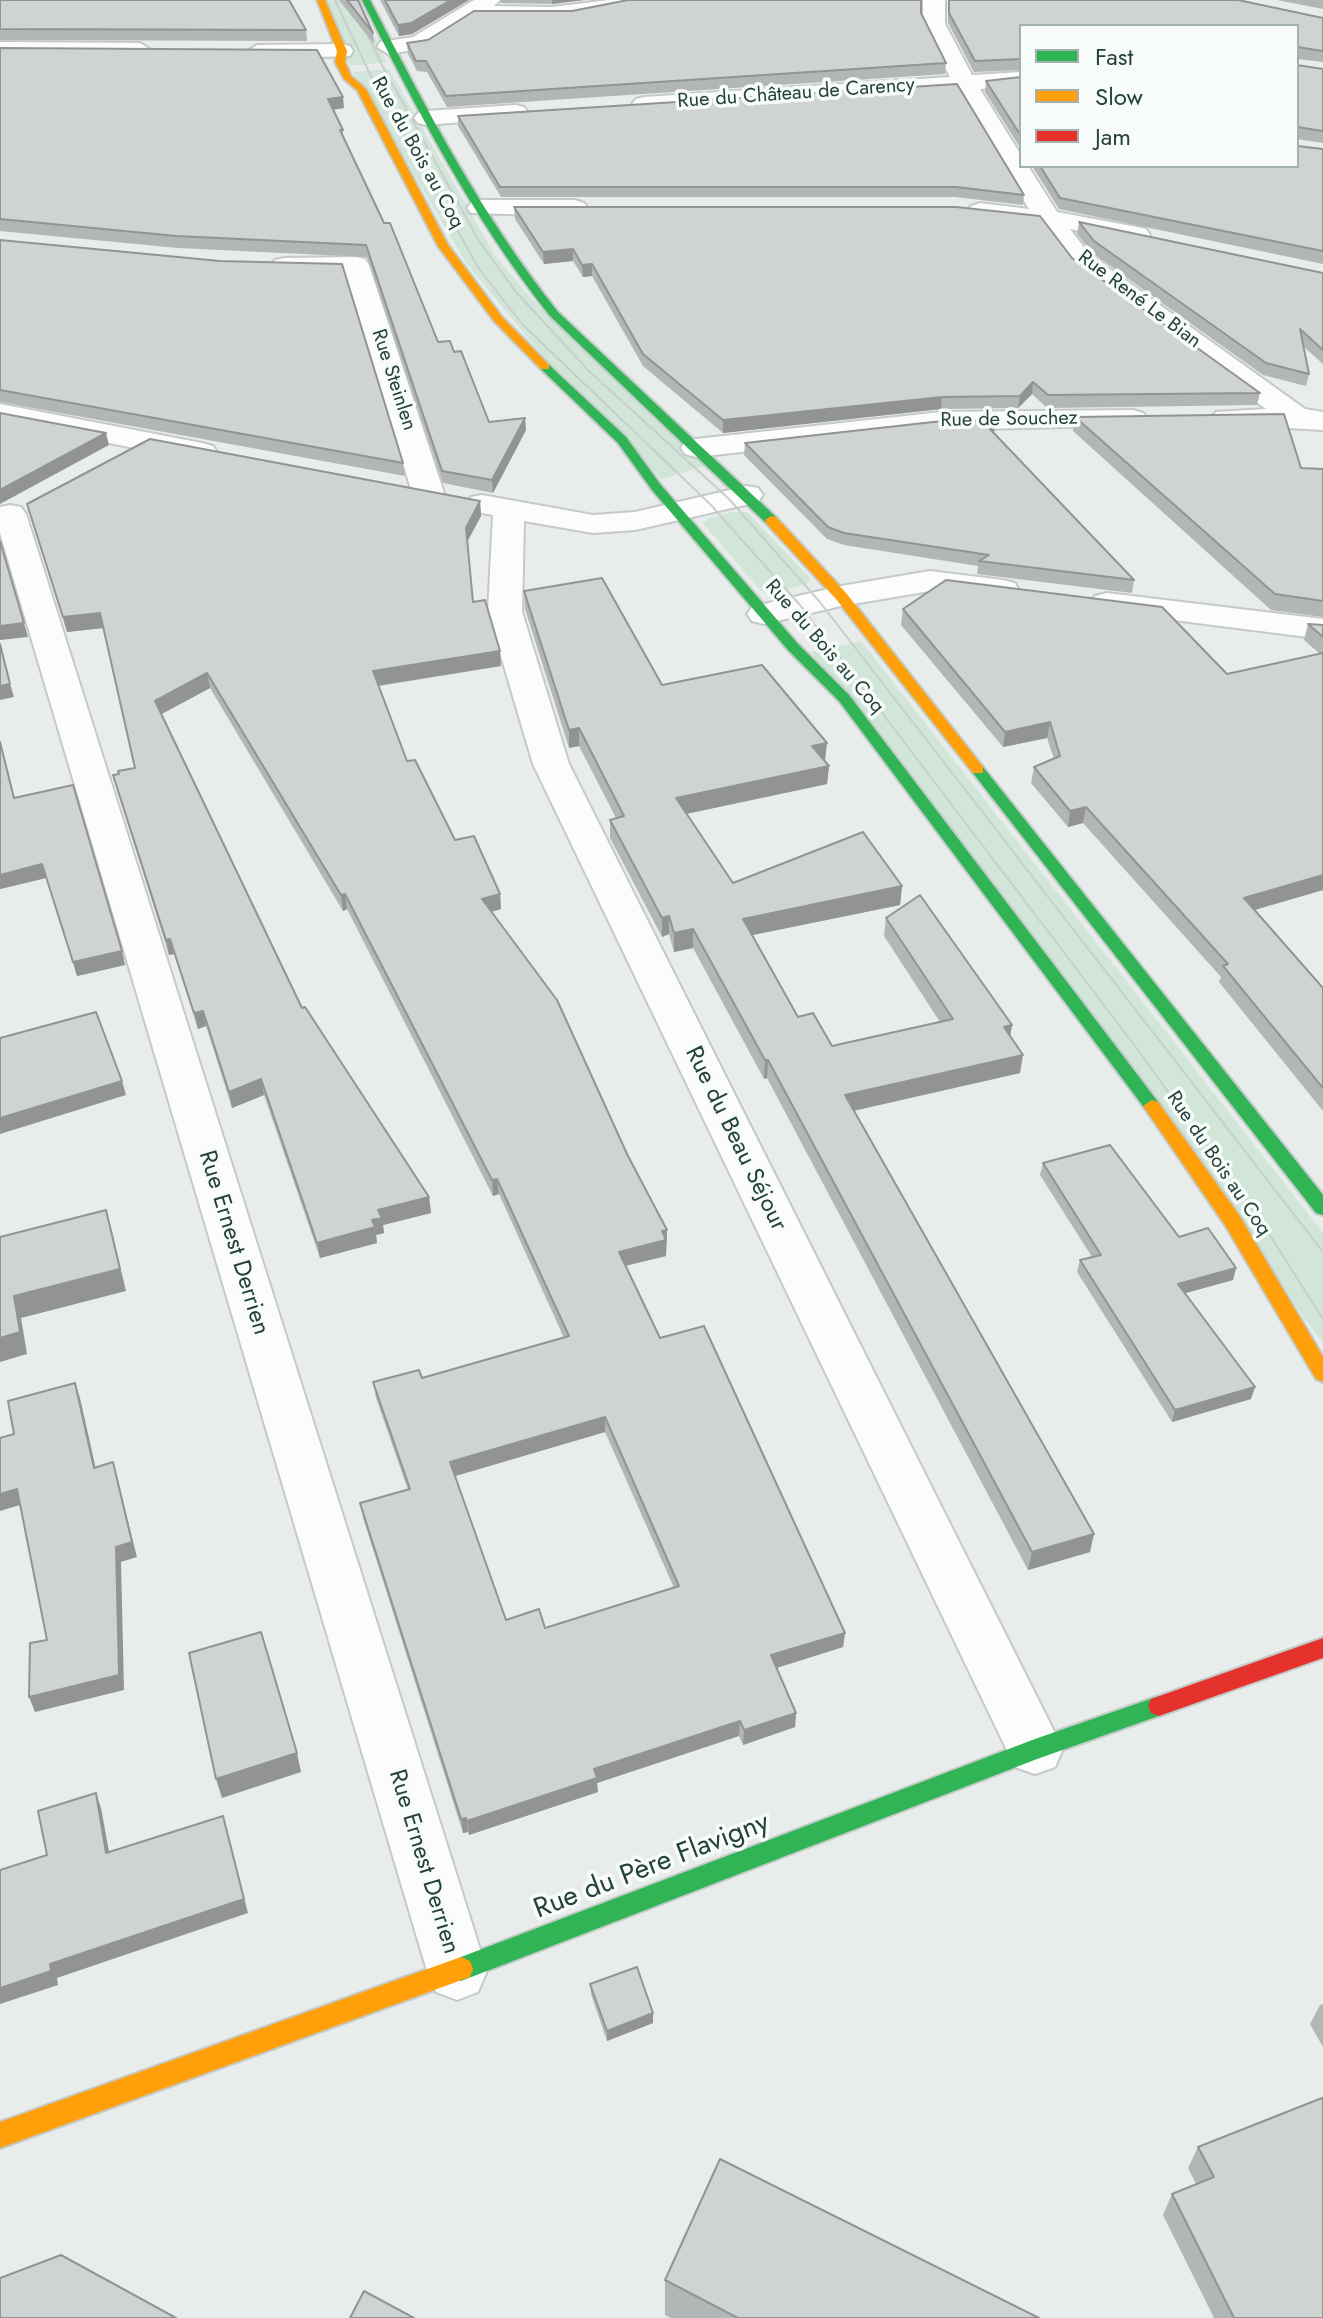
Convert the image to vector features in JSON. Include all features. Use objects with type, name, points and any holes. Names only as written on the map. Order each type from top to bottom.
[{"type":"main road","name":"Rue du Bois au Coq","points":[[321,0],[342,51],[340,62],[347,77],[361,89],[443,246],[498,319],[571,394],[622,440],[677,512],[764,614],[844,698],[1125,1067],[1232,1220],[1323,1374]]},
{"type":"main road","name":"Rue du Bois au Coq","points":[[366,0],[426,118],[522,276],[554,314],[747,495],[841,596],[1323,1208]]},
{"type":"main road","name":"Rue du Père Flavigny","points":[[0,2135],[457,1971],[1035,1749],[1323,1648]]},
{"type":"street","points":[[388,47],[419,43],[479,6],[527,14],[586,10],[632,0]]},
{"type":"street","name":"Rue René Le Bian","points":[[934,0],[934,24],[965,83],[1013,149]]},
{"type":"street","points":[[0,49],[161,50]]},
{"type":"street","points":[[240,51],[342,51]]},
{"type":"street","name":"Rue du Château de Carency","points":[[614,106],[1019,79]]},
{"type":"street","points":[[426,118],[536,111]]},
{"type":"street","name":"Rue René Le Bian","points":[[1022,168],[1047,217],[1081,261],[1310,419],[1323,436]]},
{"type":"street","points":[[480,208],[599,208]]},
{"type":"street","points":[[955,208],[1047,217],[1155,239]]},
{"type":"street","name":"Rue Steinlen","points":[[257,266],[356,265],[429,496]]},
{"type":"street","points":[[0,413],[230,457]]},
{"type":"street","name":"Rue de Souchez","points":[[696,448],[941,421],[1164,418]]},
{"type":"street","points":[[1196,418],[1310,419]]},
{"type":"street","points":[[107,462],[145,442]]},
{"type":"street","points":[[399,490],[593,524],[635,521],[747,495]]},
{"type":"street","name":"Rue du Beau Séjour","points":[[509,508],[505,612],[551,764],[1035,1749]]},
{"type":"street","name":"Rue Ernest Derrien","points":[[16,510],[457,1971]]},
{"type":"street","points":[[764,614],[841,596],[930,581],[1323,629]]},
{"type":"green space","points":[[327,0],[356,0],[387,62],[350,66]]},
{"type":"green space","points":[[389,69],[494,254],[525,292],[705,466],[662,479],[543,356],[467,264],[353,72]]},
{"type":"green space","points":[[747,512],[810,578],[808,583],[777,593],[761,591],[703,523],[709,518]]},
{"type":"green space","points":[[861,641],[1323,1233],[1323,1343],[811,652]]},
{"type":"building","points":[[0,0],[289,0],[306,30],[0,29]]},
{"type":"building","points":[[347,0],[358,0],[373,33]]},
{"type":"building","points":[[385,0],[451,0],[411,23],[398,25]]},
{"type":"building","points":[[628,0],[921,0],[921,13],[946,63],[446,96],[426,61],[416,61],[407,43],[428,40],[474,11],[572,11]]},
{"type":"building","points":[[949,0],[1238,0],[1323,18],[1323,51],[1299,47],[1299,24],[1019,24],[1019,59],[975,61],[949,13]]},
{"type":"building","points":[[0,48],[317,50],[343,97],[328,99],[343,130],[340,130],[384,223],[390,223],[438,342],[450,341],[454,352],[461,351],[489,422],[525,418],[492,480],[442,471],[366,245],[176,236],[0,219]]},
{"type":"building","points":[[1299,65],[1323,69],[1323,131],[1299,127]]},
{"type":"building","points":[[1019,77],[1019,133],[986,81]]},
{"type":"building","points":[[957,84],[1024,195],[956,187],[500,187],[458,116]]},
{"type":"building","points":[[1299,146],[1323,149],[1323,251],[1060,198],[1041,168],[1299,168]]},
{"type":"building","points":[[514,207],[956,207],[1040,216],[1072,258],[1260,393],[1048,395],[1033,382],[1020,396],[942,397],[723,420],[643,354],[592,264],[582,265],[573,249],[543,252]]},
{"type":"building","points":[[1079,222],[1323,273],[1323,350],[1300,329],[1309,374],[1266,363],[1094,241]]},
{"type":"building","points":[[0,240],[220,261],[342,264],[403,463],[0,390]]},
{"type":"building","points":[[0,413],[106,433],[0,490]]},
{"type":"building","points":[[1284,414],[1301,468],[1323,469],[1323,601],[1275,594],[1075,417]]},
{"type":"building","points":[[996,420],[989,428],[1134,580],[979,561],[989,555],[844,533],[828,527],[745,443],[942,421]]},
{"type":"building","points":[[150,439],[480,501],[466,528],[473,602],[485,600],[500,651],[373,671],[407,761],[415,760],[455,840],[474,836],[500,894],[482,899],[557,1000],[628,1156],[667,1230],[662,1231],[666,1240],[619,1252],[660,1338],[704,1326],[845,1633],[771,1655],[796,1713],[744,1730],[740,1721],[594,1769],[597,1778],[467,1821],[466,1818],[461,1819],[360,1503],[410,1489],[373,1382],[419,1370],[422,1378],[569,1336],[497,1179],[492,1180],[345,894],[341,895],[207,673],[155,701],[302,1008],[305,1007],[429,1197],[378,1210],[382,1218],[372,1220],[375,1227],[317,1243],[261,1079],[229,1092],[203,1011],[194,1013],[170,939],[166,940],[113,775],[135,768],[100,613],[63,617],[27,504]],"holes":[[[605,1417],[679,1586],[545,1628],[539,1609],[506,1620],[450,1462]]]},
{"type":"building","points":[[0,541],[24,623],[0,626]]},
{"type":"building","points":[[602,578],[662,685],[762,665],[827,743],[812,746],[829,766],[676,798],[733,883],[863,832],[902,886],[743,919],[798,1017],[813,1013],[832,1046],[953,1019],[886,918],[920,895],[1012,1025],[1004,1027],[1023,1055],[845,1095],[1094,1534],[1032,1552],[768,1060],[765,1060],[693,929],[674,933],[669,916],[662,918],[610,820],[624,816],[579,728],[569,730],[524,591]]},
{"type":"building","points":[[946,580],[1162,607],[1227,674],[1323,653],[1323,875],[1244,898],[1323,988],[1323,1088],[1223,966],[1228,964],[1086,807],[1070,811],[1034,767],[1060,756],[1050,722],[1005,732],[903,609]]},
{"type":"building","points":[[1308,624],[1323,625],[1323,637]]},
{"type":"building","points":[[0,644],[10,684],[0,686]]},
{"type":"building","points":[[0,742],[14,798],[73,785],[122,951],[73,962],[42,864],[0,875]]},
{"type":"building","points":[[96,1012],[122,1081],[0,1118],[0,1038]]},
{"type":"building","points":[[1110,1145],[1179,1237],[1208,1228],[1236,1268],[1178,1284],[1255,1387],[1175,1410],[1080,1260],[1101,1255],[1043,1163]]},
{"type":"building","points":[[106,1210],[120,1269],[14,1296],[20,1332],[0,1338],[0,1237]]},
{"type":"building","points":[[75,1383],[94,1468],[113,1462],[132,1542],[116,1547],[119,1675],[29,1697],[30,1643],[47,1640],[17,1489],[0,1494],[0,1438],[14,1434],[8,1401]]},
{"type":"building","points":[[261,1632],[297,1753],[216,1779],[189,1653]]},
{"type":"building","points":[[96,1793],[106,1853],[223,1816],[244,1899],[50,1964],[51,1971],[0,1988],[0,1870],[47,1855],[38,1811]]},
{"type":"building","points":[[637,1967],[653,2013],[607,2031],[590,1984]]},
{"type":"building","points":[[1322,2098],[1323,2318],[1234,2318],[1172,2194],[1214,2177],[1198,2147]]},
{"type":"building","points":[[720,2159],[1039,2318],[738,2318],[665,2280]]},
{"type":"building","points":[[61,2255],[176,2318],[0,2318],[0,2278]]},
{"type":"building","points":[[364,2291],[414,2318],[350,2318]]},
{"type":"tram line","points":[[335,0],[369,72],[479,269],[523,325],[710,504],[800,605],[1135,1046],[1257,1215],[1323,1319]]},
{"type":"tram line","points":[[351,0],[382,65],[479,241],[516,292],[589,371],[729,499],[819,601],[1323,1252]]},
{"type":"traffic: fast","points":[[366,0],[451,163],[499,241],[554,314],[771,520]]},
{"type":"traffic: fast","points":[[545,367],[622,440],[656,487],[793,647],[844,698],[1152,1106]]},
{"type":"traffic: fast","points":[[978,770],[1323,1208]]},
{"type":"traffic: fast","points":[[461,1969],[1035,1749],[1159,1706]]},
{"type":"traffic: slow","points":[[321,0],[342,51],[340,62],[347,77],[361,89],[443,246],[498,319],[545,367]]},
{"type":"traffic: slow","points":[[771,520],[841,596],[978,770]]},
{"type":"traffic: slow","points":[[1152,1106],[1232,1220],[1323,1374]]},
{"type":"traffic: slow","points":[[0,2135],[461,1969]]},
{"type":"traffic: jam","points":[[1159,1706],[1323,1648]]}]
